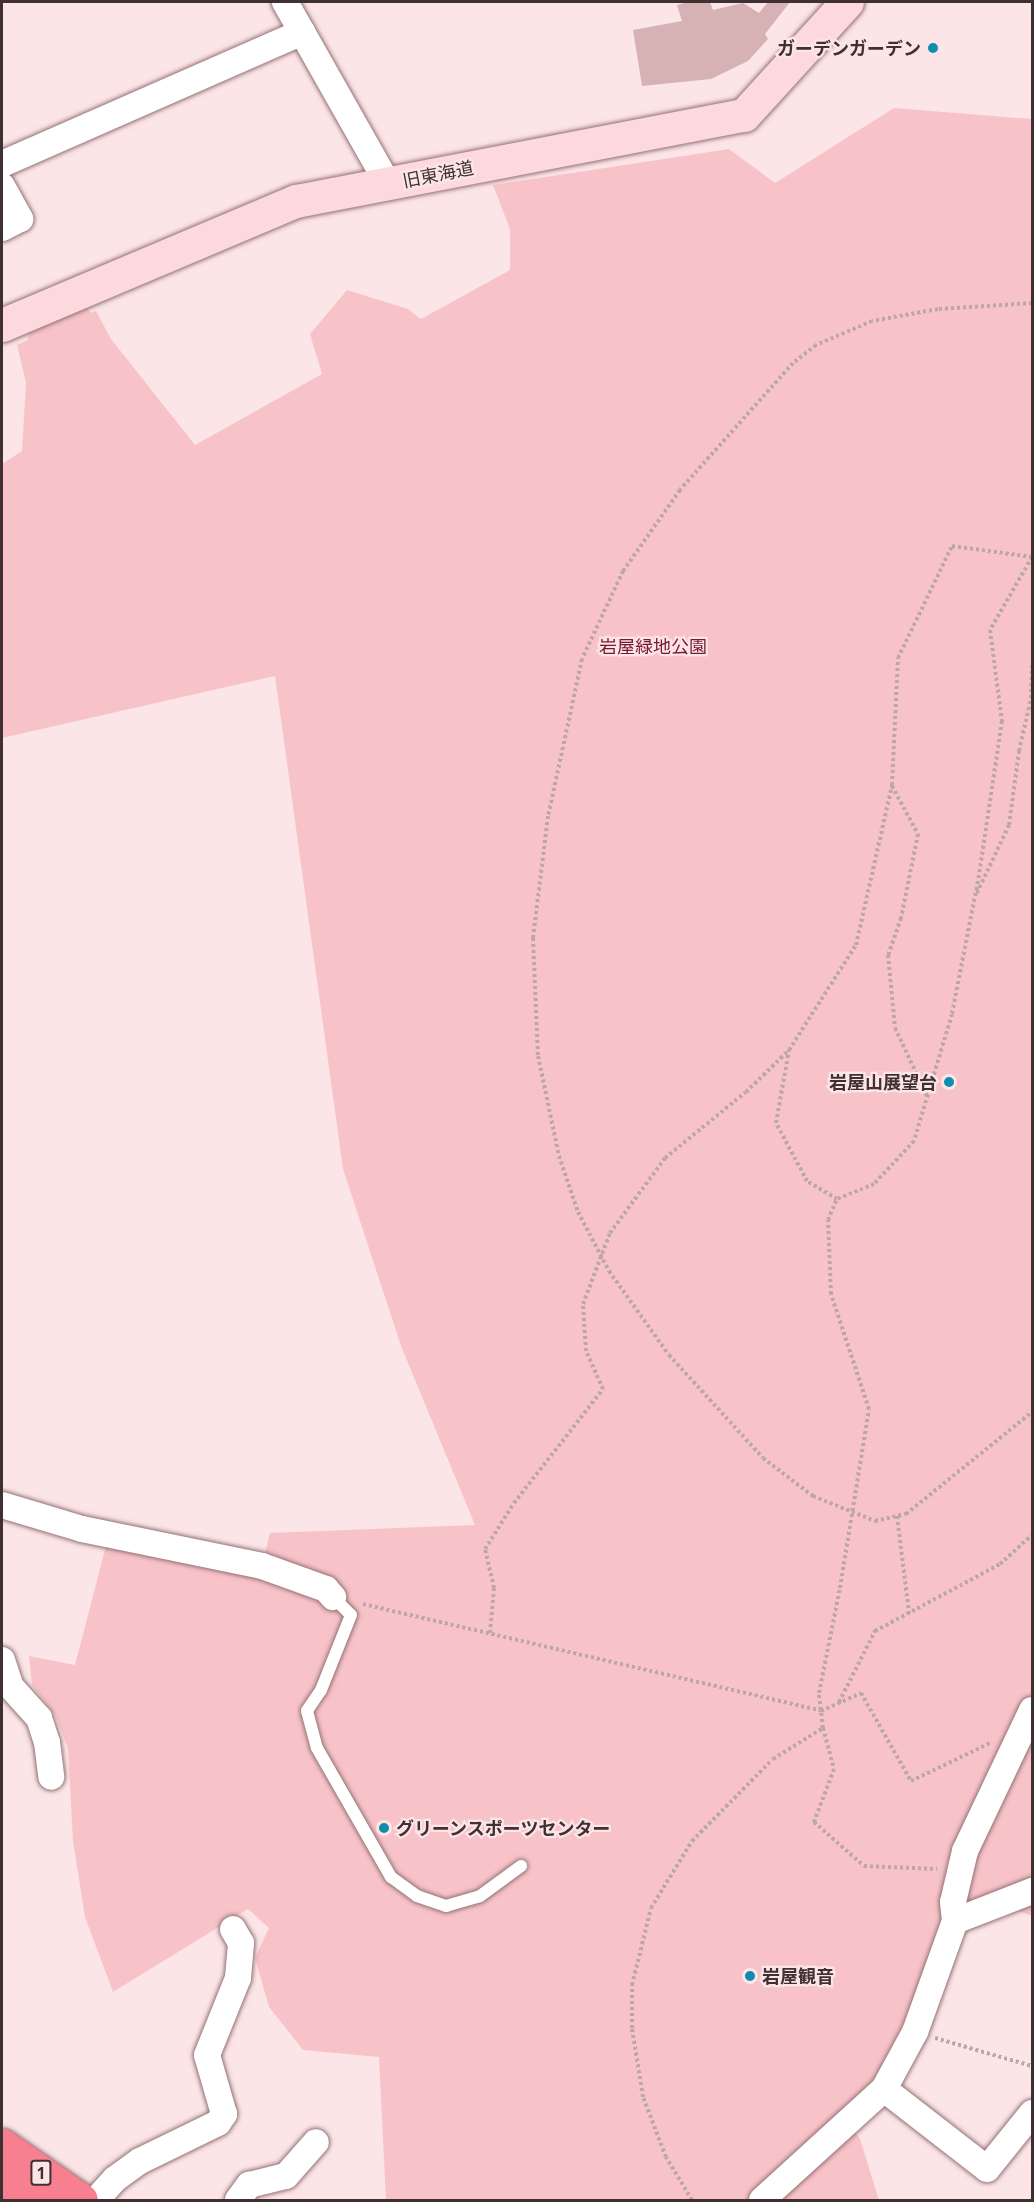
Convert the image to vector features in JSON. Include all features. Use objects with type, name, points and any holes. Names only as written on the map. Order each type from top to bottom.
[{"type":"highway","name":"1","points":[[2,2145],[81,2200]]},
{"type":"highway","name":"1","points":[[2,2176],[36,2200]]},
{"type":"street","points":[[287,2],[388,183]]},
{"type":"street","name":"旧東海道","points":[[2,325],[296,201],[744,115],[847,2]]},
{"type":"street","points":[[2,164],[302,32]]},
{"type":"street","points":[[2,186],[20,219],[2,228]]},
{"type":"street","points":[[2,1505],[82,1529],[262,1566],[326,1589],[333,1598]]},
{"type":"street","points":[[2,1660],[6,1688],[39,1719],[47,1742],[51,1777]]},
{"type":"street","points":[[762,2200],[884,2089],[915,2032],[955,1921],[957,1878],[975,1827],[1032,1710]]},
{"type":"street","points":[[955,1921],[1032,1891]]},
{"type":"street","points":[[96,2200],[115,2179],[140,2161],[218,2123],[224,2114],[207,2055],[238,1978],[242,1943],[233,1929]]},
{"type":"street","points":[[884,2089],[987,2169],[1032,2113]]},
{"type":"street","points":[[238,2200],[249,2186],[286,2176],[316,2142]]},
{"type":"lane","points":[[333,1598],[351,1614],[321,1690],[307,1711],[317,1748],[391,1877],[417,1896],[446,1906],[480,1896],[521,1866]]},
{"type":"path","points":[[1032,303],[938,309],[872,321],[816,345],[793,363],[680,490],[623,571],[582,659],[548,816],[533,938],[538,1056],[559,1156],[578,1212],[601,1255],[669,1355],[763,1458],[813,1496],[875,1521],[906,1514],[1032,1412]]},
{"type":"path","points":[[490,1633],[494,1588],[485,1549],[514,1503],[603,1389],[586,1351],[583,1304],[610,1233],[665,1158],[746,1092],[789,1050],[856,945],[891,785],[898,658],[951,546],[1032,557],[990,630],[1002,721],[974,901],[952,1014],[914,1141],[874,1184],[837,1199],[828,1220],[831,1294],[869,1409],[840,1588],[819,1693],[823,1728],[834,1769],[814,1822],[864,1866],[936,1868],[957,1878]]},
{"type":"path","points":[[974,901],[1009,825],[1019,751],[1031,698],[1032,663]]},
{"type":"path","points":[[891,785],[918,834],[901,918],[888,955],[896,1028],[927,1097]]},
{"type":"path","points":[[789,1050],[776,1123],[807,1181],[837,1199]]},
{"type":"path","points":[[897,1516],[909,1613]]},
{"type":"path","points":[[839,1703],[875,1631],[1000,1564],[1032,1535]]},
{"type":"path","points":[[333,1598],[821,1711],[861,1693],[911,1781],[1001,1738],[1002,1774]]},
{"type":"path","points":[[692,2200],[666,2157],[643,2097],[632,2028],[632,1985],[641,1937],[651,1908],[692,1841],[773,1759],[823,1728]]},
{"type":"path","points":[[915,2032],[1032,2066]]},
{"type":"green space","name":"岩屋緑地公園","points":[[894,108],[1032,119],[1032,1916],[1000,1904],[955,1921],[901,2051],[852,2127],[860,2139],[879,2200],[386,2200],[379,2057],[303,2050],[269,2007],[255,1958],[269,1928],[248,1909],[113,1992],[85,1917],[73,1841],[68,1748],[55,1715],[32,1685],[29,1656],[75,1665],[107,1542],[262,1566],[270,1533],[475,1525],[401,1346],[343,1169],[275,676],[2,738],[2,464],[22,451],[26,383],[17,345],[28,340],[29,329],[85,305],[91,313],[96,311],[111,339],[195,445],[322,374],[310,334],[347,290],[408,309],[421,319],[510,270],[510,229],[493,185],[729,149],[775,183]]},
{"type":"building","points":[[688,2],[710,2],[713,10],[743,3],[759,13],[768,2],[790,2],[765,34],[768,39],[748,61],[711,79],[642,86],[633,30],[682,21],[677,5]]},
{"type":"place","name":"ガーデンガーデン","points":[[933,48]]},
{"type":"place","name":"岩屋山展望台","points":[[949,1082]]},
{"type":"place","name":"グリーンスポーツセンター","points":[[384,1828]]},
{"type":"place","name":"岩屋観音","points":[[750,1976]]}]
